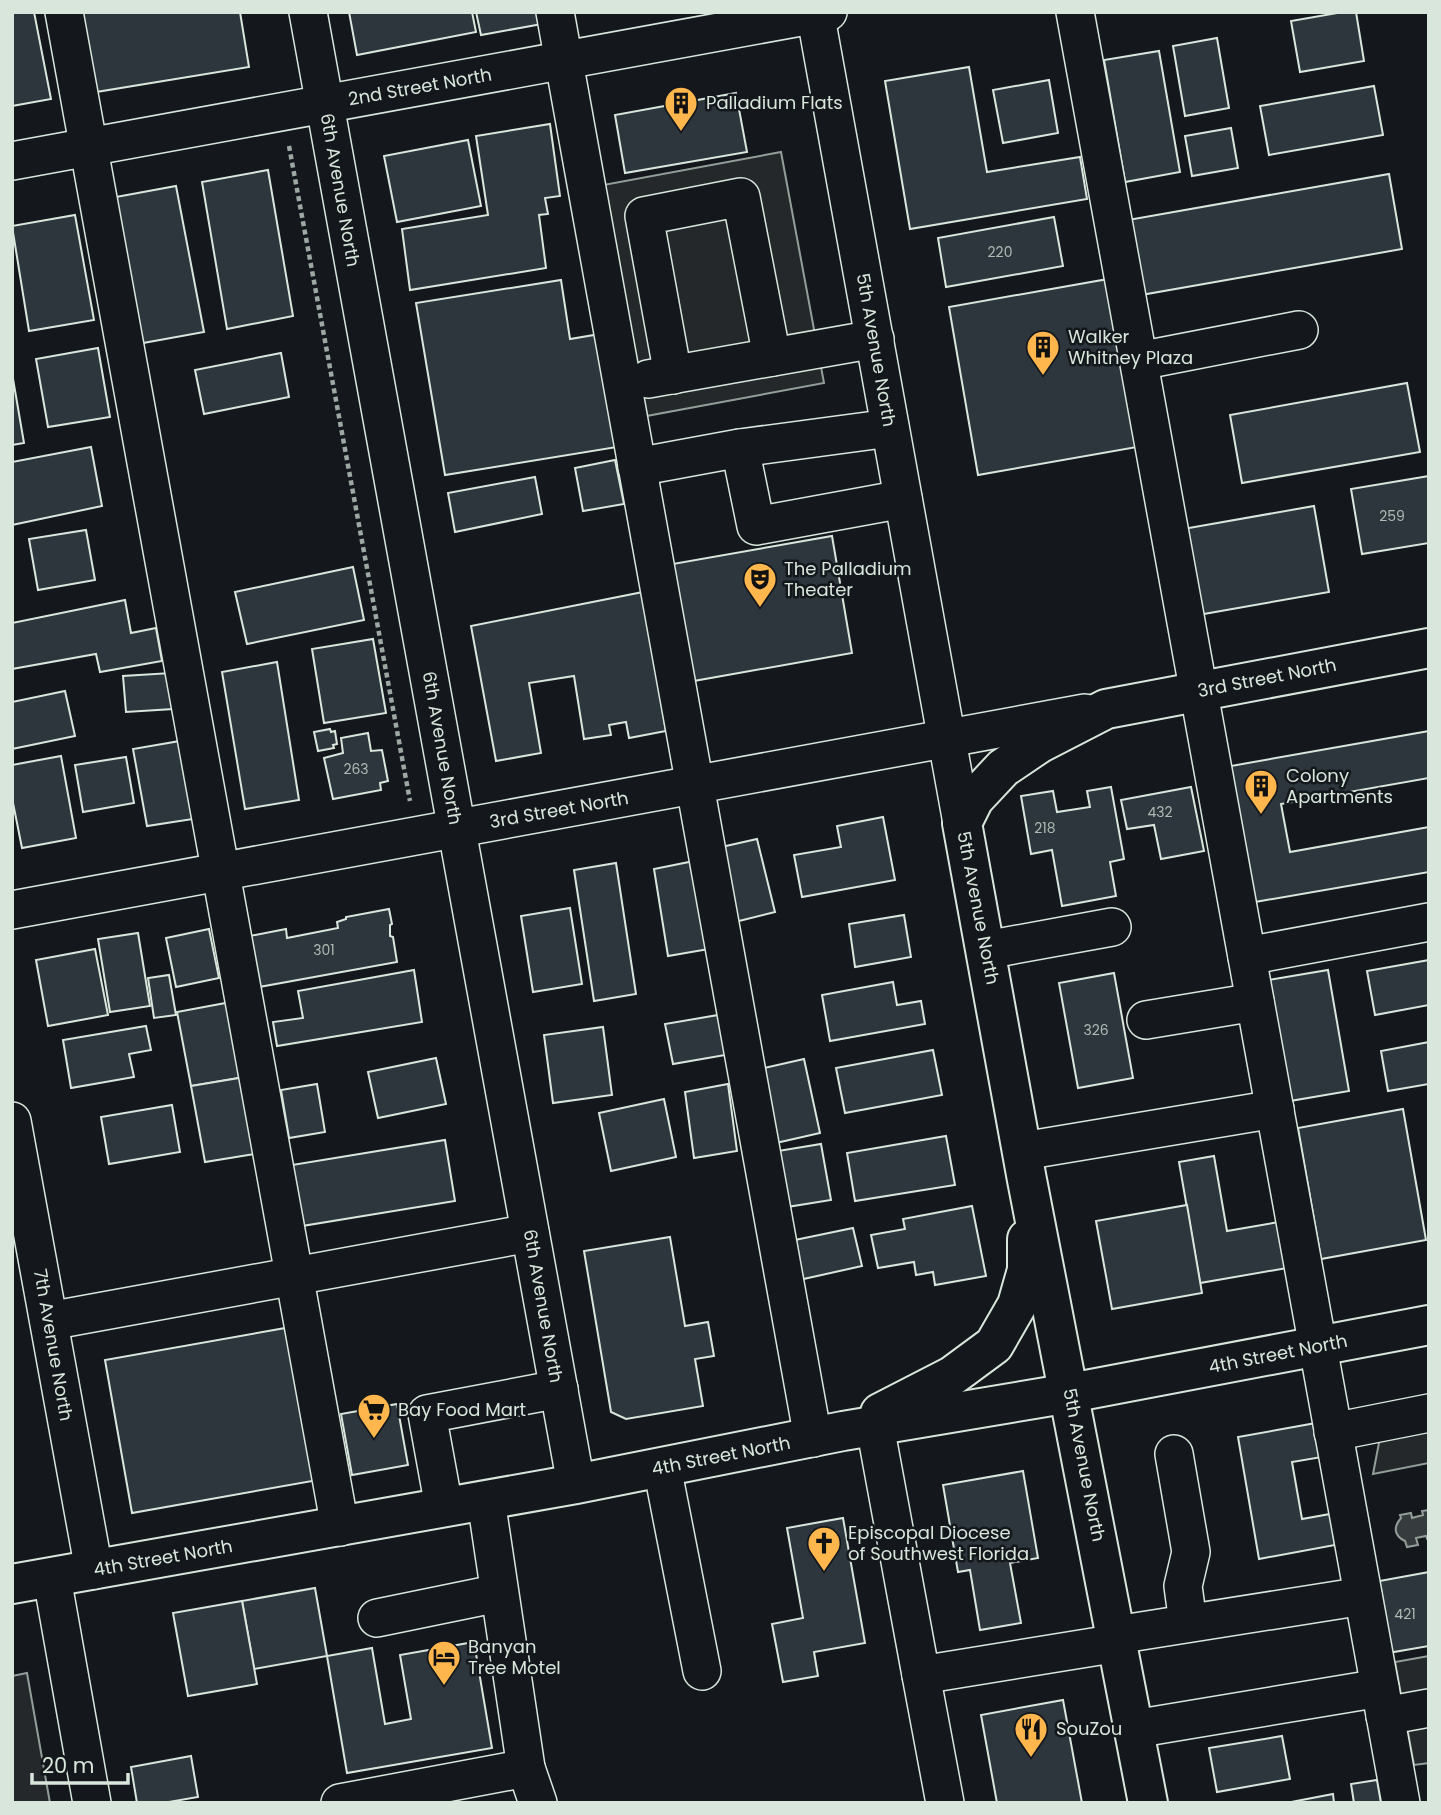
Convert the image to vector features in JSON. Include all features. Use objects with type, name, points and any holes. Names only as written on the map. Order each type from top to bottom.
[{"type":"main road","name":"3rd Street North","points":[[962,823],[974,799],[1003,768],[1040,743],[1106,709],[1429,648]]},
{"type":"main road","name":"5th Avenue North","points":[[962,823],[1025,1166],[1149,1803]]},
{"type":"main road","points":[[844,1432],[952,1376],[994,1345],[1017,1305],[1027,1270],[1025,1166]]},
{"type":"main road","name":"4th Street North","points":[[12,1584],[576,1484],[1429,1325]]},
{"type":"street","points":[[64,12],[340,1527]]},
{"type":"street","name":"6th Avenue North","points":[[308,12],[576,1484]]},
{"type":"street","points":[[555,12],[695,786],[844,1432],[921,1675],[944,1803]]},
{"type":"street","points":[[1075,12],[1401,1803]]},
{"type":"street","name":"2nd Street North","points":[[12,161],[819,13]]},
{"type":"street","name":"5th Avenue North","points":[[819,13],[890,428],[962,823]]},
{"type":"street","points":[[673,375],[645,216],[741,197],[772,357]]},
{"type":"street","points":[[1139,361],[1299,330]]},
{"type":"street","points":[[622,384],[875,339]]},
{"type":"street","points":[[637,467],[740,448],[890,428]]},
{"type":"street","points":[[740,448],[756,526],[903,499]]},
{"type":"street","name":"3rd Street North","points":[[12,910],[1106,709]]},
{"type":"street","points":[[1247,956],[1429,922]]},
{"type":"street","points":[[986,950],[1112,927]]},
{"type":"street","points":[[1146,1020],[1255,1002]]},
{"type":"street","points":[[1025,1166],[1275,1109]]},
{"type":"street","name":"7th Avenue North","points":[[12,1121],[94,1570]]},
{"type":"street","points":[[49,1321],[530,1233]]},
{"type":"street","points":[[444,1507],[427,1414],[559,1389]]},
{"type":"street","points":[[1333,1432],[1429,1413]]},
{"type":"street","points":[[1174,1454],[1191,1552],[1183,1586],[1188,1623]]},
{"type":"street","points":[[662,1467],[702,1671]]},
{"type":"street","points":[[486,1500],[526,1768],[538,1803]]},
{"type":"street","points":[[52,1578],[92,1803]]},
{"type":"street","points":[[377,1618],[499,1593]]},
{"type":"street","points":[[921,1675],[1117,1639],[1188,1623],[1363,1596]]},
{"type":"street","points":[[1134,1729],[1383,1702],[1429,1708]]},
{"type":"street","points":[[340,1803],[526,1768]]},
{"type":"path","points":[[283,111],[416,837]]},
{"type":"shaded area","points":[[781,152],[824,383],[641,417],[598,186]]},
{"type":"shaded area","points":[[1429,1413],[1429,1463],[1373,1474],[1383,1422]]},
{"type":"shaded area","points":[[1429,1510],[1429,1543],[1426,1536],[1416,1538],[1418,1545],[1407,1547],[1396,1531],[1400,1515],[1411,1513],[1412,1518]]},
{"type":"shaded area","points":[[1429,1656],[1429,1763],[1414,1765],[1395,1662]]},
{"type":"shaded area","points":[[27,1673],[50,1803],[12,1803],[12,1676]]},
{"type":"building","points":[[12,12],[34,12],[51,99],[12,106]]},
{"type":"building","points":[[81,12],[240,12],[249,67],[90,93]]},
{"type":"building","points":[[349,12],[472,12],[476,32],[357,55]]},
{"type":"building","points":[[476,12],[540,12],[542,24],[481,35]]},
{"type":"building","points":[[1356,12],[1364,61],[1300,72],[1291,21]]},
{"type":"building","points":[[1217,38],[1229,108],[1185,116],[1173,46]]},
{"type":"building","points":[[1159,51],[1180,172],[1125,182],[1104,60]]},
{"type":"building","points":[[969,67],[987,172],[1080,157],[1087,199],[910,229],[885,81]]},
{"type":"building","points":[[1049,80],[1058,133],[1003,143],[993,90]]},
{"type":"building","points":[[1374,86],[1383,135],[1269,155],[1260,106]]},
{"type":"building","name":"Palladium Flats","points":[[736,93],[747,152],[625,173],[615,115]]},
{"type":"building","points":[[550,124],[560,196],[545,198],[548,214],[539,215],[546,268],[410,290],[402,229],[488,215],[476,136]]},
{"type":"building","points":[[1231,128],[1238,168],[1192,176],[1185,136]]},
{"type":"building","points":[[468,140],[481,206],[397,222],[384,156]]},
{"type":"building","points":[[268,170],[293,316],[227,329],[202,182]]},
{"type":"building","points":[[1389,174],[1402,249],[1141,295],[1128,220]]},
{"type":"building","points":[[176,186],[204,332],[132,345],[105,199]]},
{"type":"building","points":[[75,215],[94,320],[29,331],[12,226]]},
{"type":"building","points":[[1054,217],[1063,266],[946,287],[938,238]]},
{"type":"building","name":"Walker Whitney Plaza","points":[[1108,279],[1137,447],[978,475],[949,307]]},
{"type":"building","points":[[561,280],[570,339],[600,334],[617,447],[445,475],[416,303]]},
{"type":"building","points":[[98,348],[110,417],[48,427],[36,359]]},
{"type":"building","points":[[281,353],[289,397],[204,414],[195,370]]},
{"type":"building","points":[[12,373],[24,443],[12,445]]},
{"type":"building","points":[[1407,383],[1420,452],[1242,483],[1230,415]]},
{"type":"building","points":[[91,447],[102,506],[12,525],[12,462]]},
{"type":"building","points":[[615,460],[624,504],[583,511],[575,468]]},
{"type":"building","points":[[1429,476],[1429,543],[1362,554],[1351,489]]},
{"type":"building","points":[[535,477],[542,514],[455,532],[448,493]]},
{"type":"building","points":[[1314,506],[1329,592],[1198,615],[1183,529]]},
{"type":"building","points":[[86,530],[95,580],[38,590],[29,539]]},
{"type":"building","name":"The Palladium Theater","points":[[832,536],[852,653],[688,682],[667,565]]},
{"type":"building","points":[[353,567],[364,620],[247,644],[235,592]]},
{"type":"building","points":[[643,592],[666,731],[629,738],[626,722],[609,725],[611,735],[584,739],[574,676],[529,683],[541,753],[496,761],[471,626]]},
{"type":"building","points":[[125,600],[131,633],[156,628],[162,661],[100,672],[96,654],[12,669],[12,623]]},
{"type":"building","points":[[373,639],[386,713],[324,723],[312,649]]},
{"type":"building","points":[[277,662],[299,800],[245,809],[222,672]]},
{"type":"building","points":[[171,673],[173,709],[126,712],[123,676]]},
{"type":"building","points":[[65,691],[75,736],[12,749],[12,702]]},
{"type":"building","points":[[330,729],[331,732],[335,731],[337,744],[333,745],[334,748],[318,751],[314,732]]},
{"type":"building","name":"Colony Apartments","points":[[1429,731],[1429,778],[1281,804],[1290,852],[1429,827],[1429,872],[1255,902],[1231,766]]},
{"type":"building","points":[[368,733],[371,751],[382,750],[388,781],[380,783],[381,790],[333,799],[324,758],[343,753],[341,738]]},
{"type":"building","points":[[180,741],[193,819],[147,826],[133,749]]},
{"type":"building","points":[[61,756],[76,838],[22,848],[12,798],[12,765]]},
{"type":"building","points":[[126,757],[134,803],[83,812],[75,765]]},
{"type":"building","points":[[1111,787],[1124,859],[1110,862],[1116,896],[1062,906],[1052,850],[1031,854],[1021,796],[1053,791],[1057,812],[1090,807],[1087,791]]},
{"type":"building","points":[[1191,787],[1204,851],[1161,859],[1154,825],[1127,829],[1121,800]]},
{"type":"building","points":[[883,817],[895,880],[802,897],[794,855],[841,847],[837,826]]},
{"type":"building","points":[[757,839],[775,912],[735,922],[717,848]]},
{"type":"building","points":[[694,861],[709,949],[668,956],[654,869]]},
{"type":"building","points":[[616,863],[636,994],[594,1001],[574,870]]},
{"type":"building","points":[[570,908],[582,984],[533,992],[521,916]]},
{"type":"building","points":[[389,909],[392,924],[390,936],[393,937],[397,962],[259,987],[250,936],[286,929],[287,938],[338,928],[337,922],[346,917]]},
{"type":"building","points":[[904,915],[911,957],[855,967],[849,924]]},
{"type":"building","points":[[209,929],[219,978],[176,987],[166,938]]},
{"type":"building","points":[[138,933],[150,1006],[110,1012],[98,939]]},
{"type":"building","points":[[95,949],[108,1015],[48,1026],[36,960]]},
{"type":"building","points":[[1429,960],[1429,1005],[1375,1015],[1367,971]]},
{"type":"building","points":[[414,970],[422,1022],[277,1046],[273,1022],[303,1018],[298,991]]},
{"type":"building","points":[[1328,970],[1349,1091],[1290,1101],[1269,980]]},
{"type":"building","points":[[1114,973],[1133,1078],[1078,1088],[1059,983]]},
{"type":"building","points":[[169,975],[176,1015],[154,1018],[148,978]]},
{"type":"building","points":[[893,982],[897,1005],[921,1001],[925,1024],[830,1041],[822,995]]},
{"type":"building","points":[[231,1002],[245,1077],[191,1086],[177,1012]]},
{"type":"building","points":[[724,1014],[731,1054],[673,1064],[665,1024]]},
{"type":"building","points":[[146,1026],[151,1050],[129,1054],[134,1077],[71,1088],[63,1040]]},
{"type":"building","points":[[603,1027],[612,1095],[553,1103],[544,1035]]},
{"type":"building","points":[[1429,1042],[1429,1084],[1388,1091],[1381,1051]]},
{"type":"building","points":[[933,1050],[942,1095],[845,1113],[836,1068]]},
{"type":"building","points":[[436,1058],[446,1104],[378,1118],[368,1072]]},
{"type":"building","points":[[804,1059],[820,1133],[776,1143],[760,1069]]},
{"type":"building","points":[[245,1077],[260,1153],[205,1162],[191,1086]]},
{"type":"building","points":[[317,1084],[325,1132],[289,1138],[281,1090]]},
{"type":"building","points":[[728,1084],[737,1151],[694,1158],[685,1092]]},
{"type":"building","points":[[664,1099],[676,1157],[611,1171],[599,1113]]},
{"type":"building","points":[[172,1105],[180,1152],[109,1164],[101,1117]]},
{"type":"building","points":[[1403,1109],[1426,1240],[1321,1259],[1298,1128]]},
{"type":"building","points":[[946,1136],[955,1185],[855,1201],[847,1153]]},
{"type":"building","points":[[445,1140],[455,1201],[302,1226],[292,1165]]},
{"type":"building","points":[[821,1144],[831,1200],[787,1207],[778,1151]]},
{"type":"building","points":[[1214,1156],[1227,1231],[1279,1222],[1287,1268],[1200,1283],[1179,1162]]},
{"type":"building","points":[[1187,1205],[1202,1293],[1112,1309],[1096,1221]]},
{"type":"building","points":[[972,1206],[986,1276],[935,1285],[933,1272],[916,1275],[914,1262],[878,1268],[871,1235],[905,1229],[903,1219]]},
{"type":"building","points":[[853,1228],[862,1266],[799,1280],[790,1241]]},
{"type":"building","points":[[670,1237],[685,1326],[708,1322],[714,1356],[695,1359],[703,1406],[626,1419],[611,1412],[584,1251]]},
{"type":"building","points":[[291,1327],[318,1480],[132,1513],[105,1360]]},
{"type":"building","name":"Bay Food Mart","points":[[397,1404],[408,1465],[352,1475],[341,1414]]},
{"type":"building","points":[[1316,1423],[1322,1457],[1292,1462],[1302,1519],[1330,1514],[1335,1545],[1259,1559],[1238,1437]]},
{"type":"building","points":[[1023,1471],[1038,1558],[1010,1563],[1021,1623],[980,1630],[970,1570],[958,1572],[943,1485]]},
{"type":"building","name":"Episcopal Diocese of Southwest Florida","points":[[843,1518],[865,1643],[814,1652],[818,1676],[783,1682],[772,1624],[803,1618],[787,1528]]},
{"type":"building","points":[[1429,1572],[1429,1646],[1388,1653],[1374,1582]]},
{"type":"building","points":[[315,1588],[327,1656],[254,1669],[242,1601]]},
{"type":"building","points":[[242,1601],[257,1684],[188,1696],[173,1613]]},
{"type":"building","name":"Banyan Tree Motel","points":[[474,1642],[492,1748],[347,1773],[327,1656],[372,1648],[385,1724],[411,1719],[400,1655]]},
{"type":"building","name":"SouZou","points":[[1063,1700],[1082,1803],[997,1803],[981,1715]]},
{"type":"building","points":[[1282,1736],[1290,1779],[1217,1792],[1209,1748]]},
{"type":"building","points":[[191,1756],[198,1797],[163,1803],[137,1803],[131,1767]]},
{"type":"building","points":[[1377,1780],[1381,1803],[1354,1803],[1351,1784]]},
{"type":"building","points":[[1333,1794],[1334,1803],[1286,1803]]},
{"type":"place","name":"Palladium Flats","points":[[681,133]]},
{"type":"place","name":"Walker Whitney Plaza","points":[[1043,377]]},
{"type":"place","name":"The Palladium Theater","points":[[760,609]]},
{"type":"place","name":"Colony Apartments","points":[[1261,816]]},
{"type":"place","name":"Bay Food Mart","points":[[374,1440]]},
{"type":"place","name":"Episcopal Diocese of Southwest Florida","points":[[824,1573]]},
{"type":"place","name":"Banyan Tree Motel","points":[[444,1687]]},
{"type":"place","name":"SouZou","points":[[1031,1759]]}]
